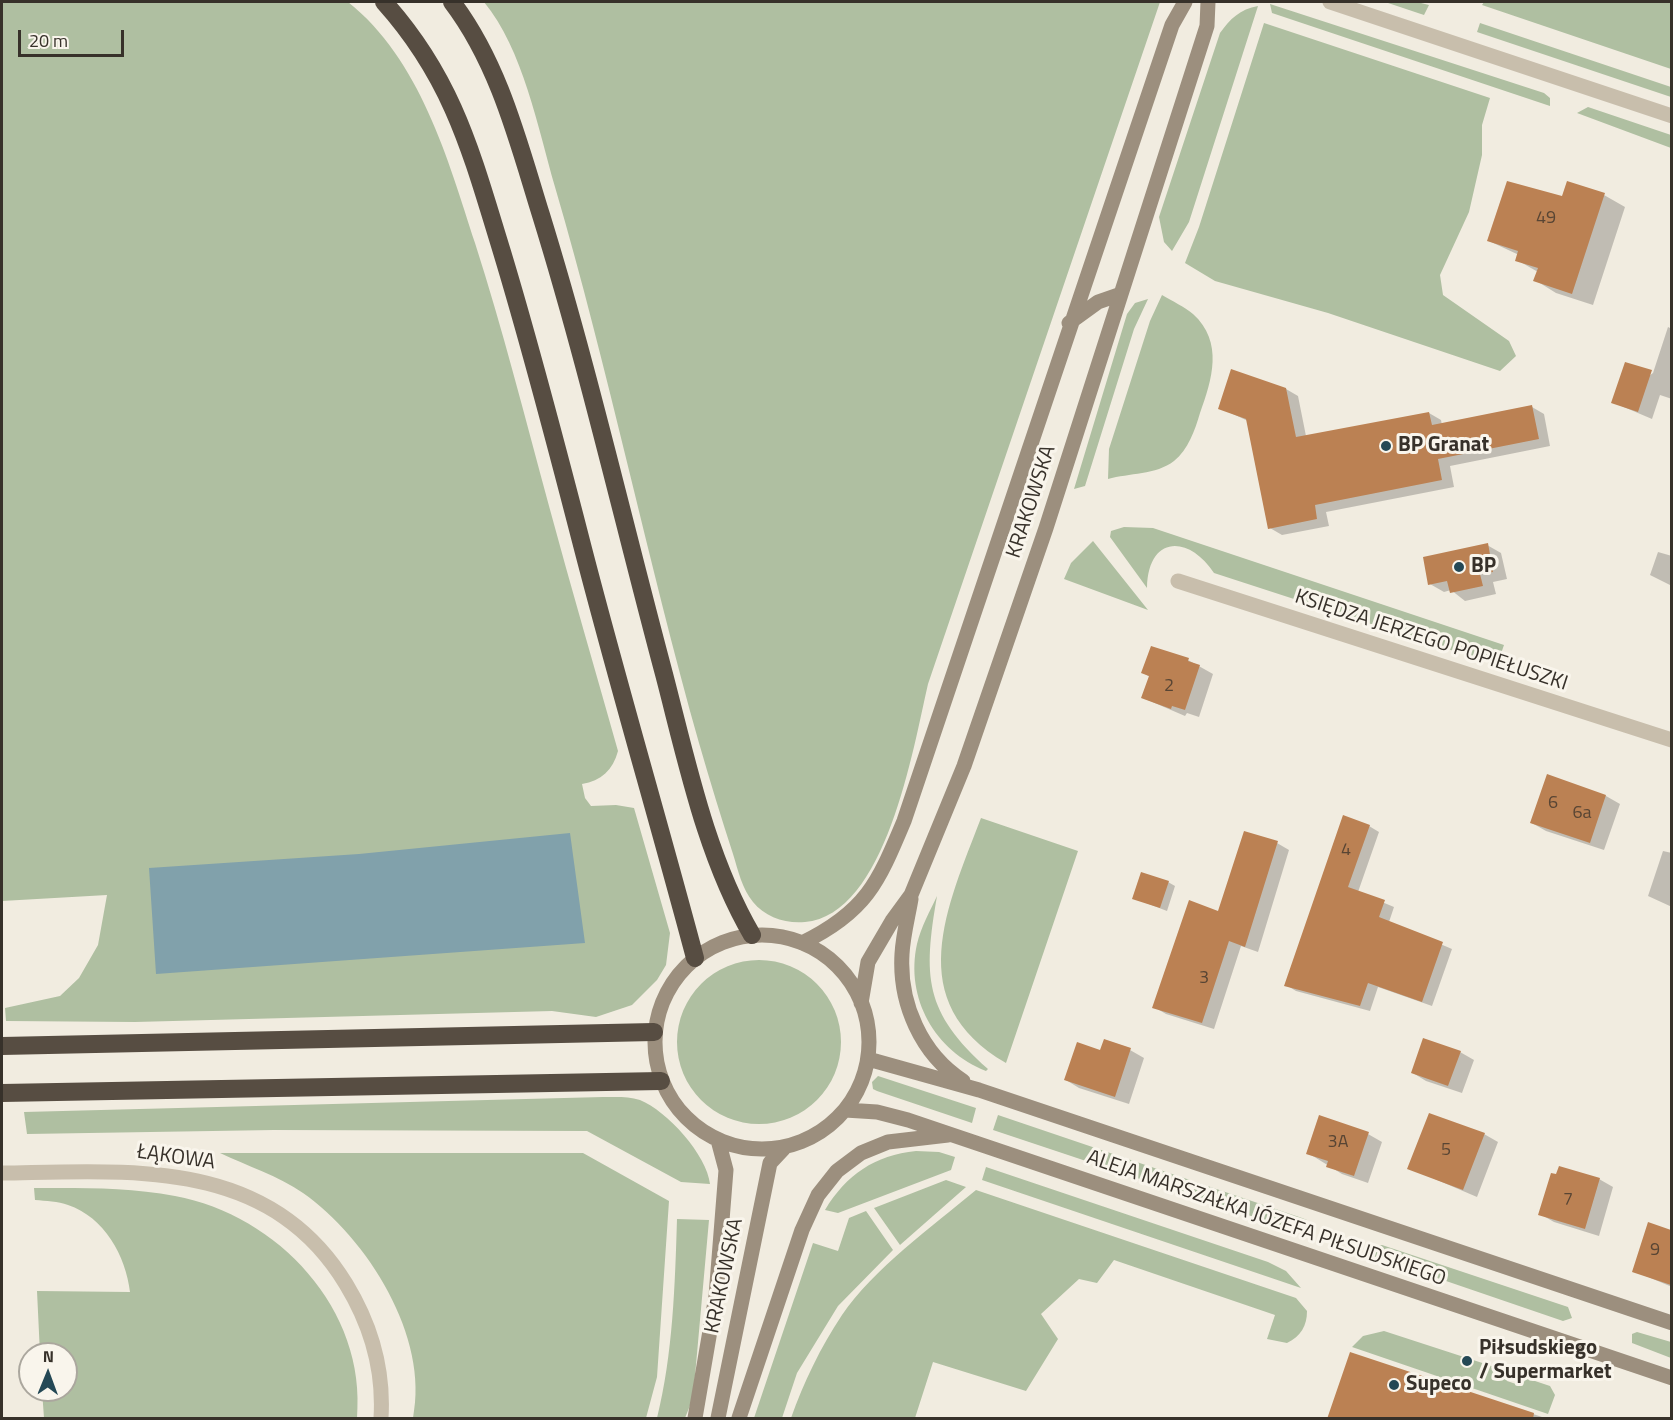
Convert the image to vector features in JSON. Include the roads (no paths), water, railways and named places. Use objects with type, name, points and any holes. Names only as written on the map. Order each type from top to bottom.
[{"type":"highway","points":[[384,2],[418,42],[447,90],[474,163],[545,401],[627,718],[695,958]]},
{"type":"highway","points":[[452,2],[471,27],[485,54],[510,117],[592,390],[691,775],[723,877],[736,908],[753,935]]},
{"type":"highway","points":[[2,1046],[654,1032]]},
{"type":"highway","points":[[2,1093],[662,1081]]},
{"type":"street","name":"KRAKOWSKA","points":[[802,943],[829,931],[852,913],[882,873],[904,821],[1069,324],[1172,25],[1185,2]]},
{"type":"street","name":"KRAKOWSKA","points":[[861,1003],[868,962],[892,921],[911,896],[964,766],[1046,528],[1120,294],[1144,230],[1207,26],[1208,2]]},
{"type":"street","points":[[1330,2],[1671,116]]},
{"type":"street","points":[[1069,324],[1079,314],[1098,302],[1120,294]]},
{"type":"street","name":"KSIĘDZA JERZEGO POPIEŁUSZKI","points":[[1178,581],[1671,740]]},
{"type":"street","points":[[911,896],[902,955],[905,992],[915,1026],[930,1052],[948,1071],[979,1090]]},
{"type":"street","points":[[753,935],[777,936],[802,943],[837,967],[851,983],[861,1003],[868,1030],[868,1059],[860,1086],[845,1110],[828,1126],[808,1139],[785,1147],[762,1150],[740,1148],[718,1140],[694,1126],[675,1106],[662,1081],[655,1057],[654,1032],[661,1004],[675,979],[695,958],[732,939],[753,935]]},
{"type":"street","name":"ALEJA MARSZAŁKA JÓZEFA PIŁSUDSKIEGO","points":[[868,1059],[979,1090],[1671,1323]]},
{"type":"street","name":"ALEJA MARSZAŁKA JÓZEFA PIŁSUDSKIEGO","points":[[845,1110],[878,1112],[951,1135],[1671,1378]]},
{"type":"street","points":[[739,1419],[802,1230],[818,1195],[837,1171],[861,1153],[888,1142],[951,1135]]},
{"type":"street","name":"KRAKOWSKA","points":[[695,1419],[716,1296],[726,1170],[718,1140]]},
{"type":"street","name":"KRAKOWSKA","points":[[718,1419],[770,1163],[785,1147]]},
{"type":"street","name":"ŁĄKOWA","points":[[2,1173],[123,1171],[192,1178],[220,1185],[270,1208],[324,1252],[354,1296],[374,1347],[382,1392],[381,1419]]},
{"type":"water","points":[[570,833],[585,943],[156,974],[149,868],[359,854]]},
{"type":"place","name":"BP Granat","points":[[1386,446]]},
{"type":"place","name":"BP","points":[[1459,567]]},
{"type":"place","name":"Piłsudskiego / Supermarket","points":[[1467,1361]]},
{"type":"place","name":"Supeco","points":[[1394,1385]]}]
